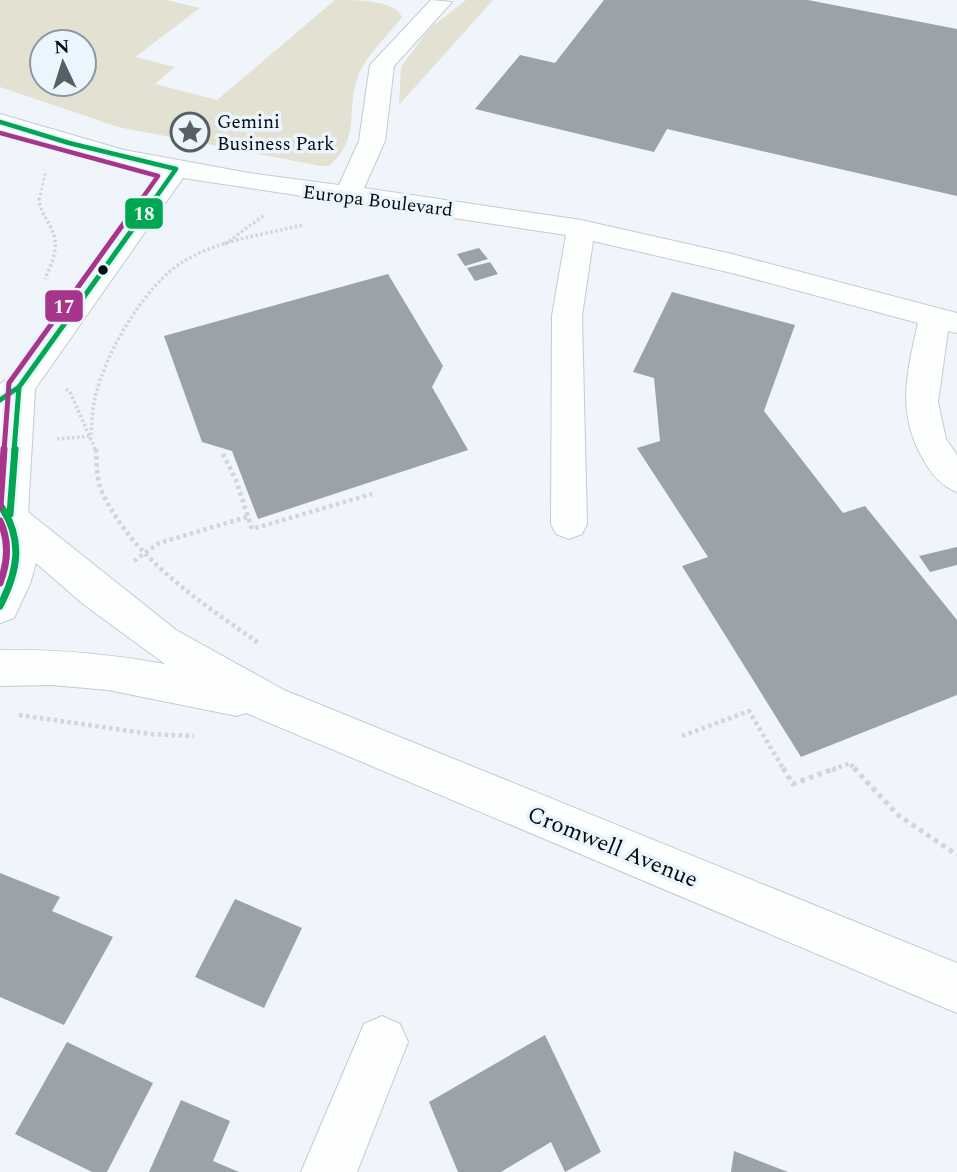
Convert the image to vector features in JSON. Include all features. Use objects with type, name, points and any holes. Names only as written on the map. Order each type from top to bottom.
[{"type":"street","points":[[347,197],[372,141],[383,65],[436,1]]},
{"type":"street","name":"Europa Boulevard","points":[[0,122],[69,144],[177,169],[347,197],[476,212],[581,229],[724,261],[946,320],[919,395],[924,430],[942,464],[957,478]]},
{"type":"street","points":[[0,606],[13,585],[20,551],[8,514],[17,385],[177,169]]},
{"type":"street","points":[[569,524],[567,316],[581,229]]},
{"type":"street","name":"Cromwell Avenue","points":[[8,514],[97,592],[162,642],[270,704],[957,988]]},
{"type":"street","name":"Cromwell Avenue","points":[[0,668],[52,667],[108,672],[270,704]]},
{"type":"street","points":[[329,1172],[382,1042]]},
{"type":"path","points":[[45,279],[55,240],[42,216],[40,188],[49,165],[69,144]]},
{"type":"path","points":[[221,246],[270,212]]},
{"type":"path","points":[[91,436],[96,394],[108,364],[148,296],[172,270],[186,260],[221,246],[302,225]]},
{"type":"path","points":[[17,385],[70,392],[96,447],[97,474],[102,492],[120,522],[145,552],[193,597],[259,641]]},
{"type":"path","points":[[223,454],[236,480],[252,529],[372,494]]},
{"type":"path","points":[[145,552],[159,543],[247,517]]},
{"type":"path","points":[[682,736],[749,710],[793,784],[850,763],[870,789],[902,818],[957,855]]},
{"type":"shaded area","points":[[0,0],[167,0],[200,8],[135,57],[175,67],[155,84],[217,100],[335,0],[384,4],[398,11],[402,17],[362,67],[355,87],[346,144],[329,166],[118,127],[32,98],[98,98],[98,28],[28,28],[28,96],[0,87]]},
{"type":"shaded area","points":[[466,0],[493,0],[399,105],[401,67],[429,29]]},
{"type":"building","points":[[604,0],[808,0],[957,29],[957,196],[667,129],[654,152],[475,109],[520,55],[555,63]]},
{"type":"building","points":[[479,248],[488,259],[465,266],[457,254]]},
{"type":"building","points":[[490,262],[498,274],[475,281],[467,268]]},
{"type":"building","points":[[388,274],[443,366],[432,387],[468,450],[258,519],[232,451],[202,442],[164,336]]},
{"type":"building","points":[[672,292],[795,325],[764,411],[843,513],[865,506],[957,620],[957,695],[801,757],[682,566],[708,557],[637,448],[660,441],[654,378],[633,372]]},
{"type":"building","points":[[957,547],[957,565],[930,572],[919,556]]},
{"type":"building","points":[[0,873],[60,897],[52,911],[113,937],[64,1025],[0,997]]},
{"type":"building","points":[[235,899],[302,928],[264,1008],[195,977]]},
{"type":"building","points":[[545,1035],[601,1152],[565,1172],[551,1142],[501,1172],[458,1172],[429,1102]]},
{"type":"building","points":[[67,1042],[153,1083],[107,1172],[92,1172],[15,1134]]},
{"type":"building","points":[[181,1100],[230,1121],[213,1161],[239,1172],[149,1172]]},
{"type":"building","points":[[734,1151],[788,1172],[731,1172]]},
{"type":"transit line","name":"18","points":[[0,122],[69,143],[176,169],[19,387],[0,400]]},
{"type":"transit line","name":"17","points":[[0,133],[158,176],[9,383],[0,507]]},
{"type":"transit line","name":"18","points":[[10,514],[19,387]]},
{"type":"transit line","name":"18","points":[[0,505],[9,517],[17,542],[12,580],[0,606]]},
{"type":"transit line","name":"17","points":[[0,521],[8,552],[0,583]]},
{"type":"place","name":"Gemini Business Park","points":[[190,132]]}]
